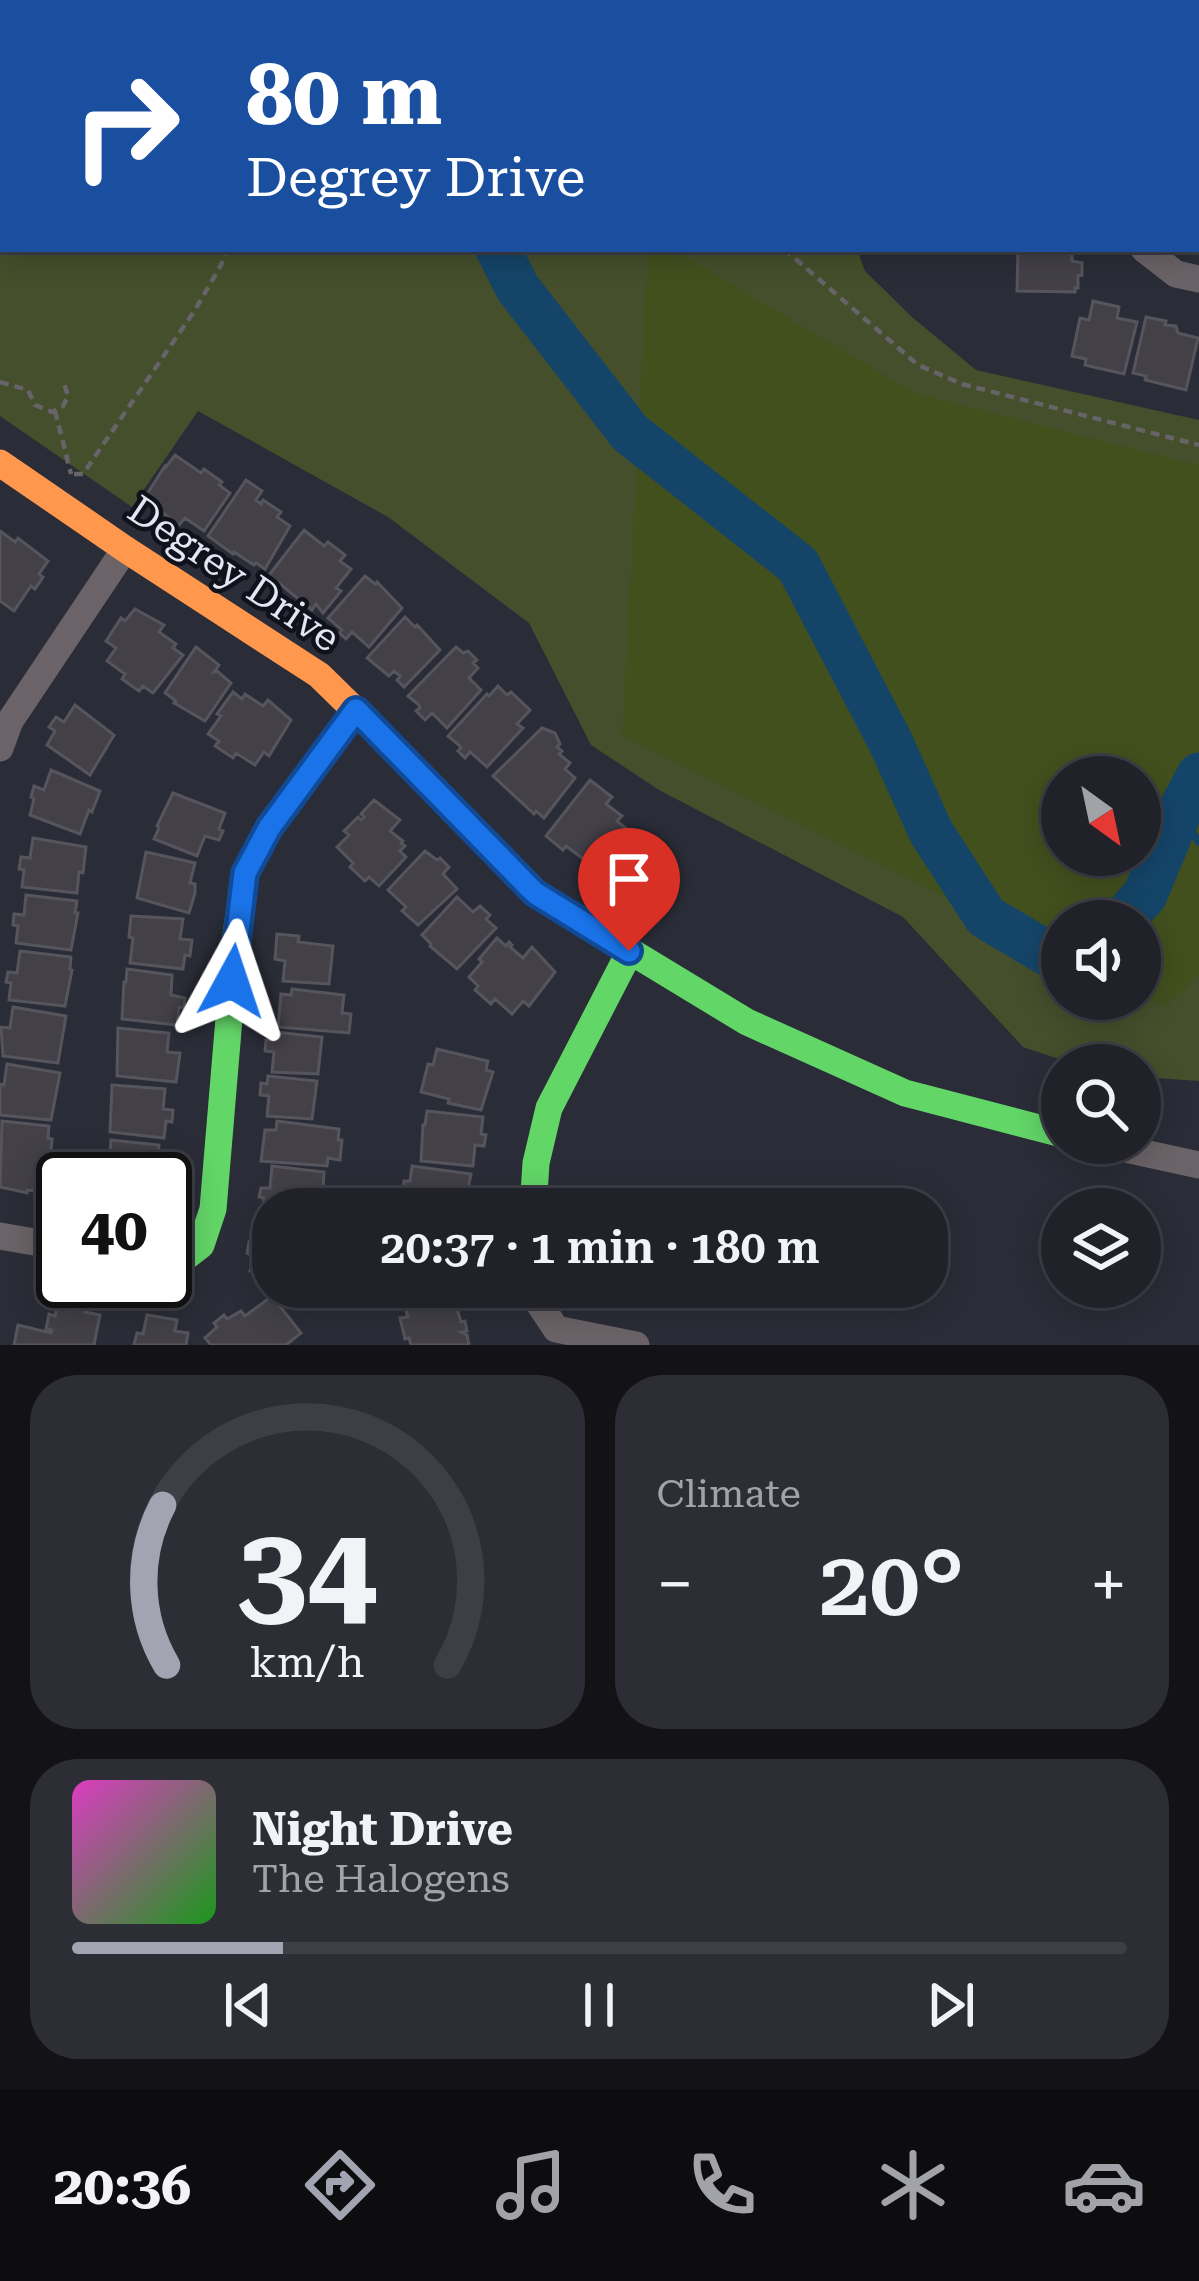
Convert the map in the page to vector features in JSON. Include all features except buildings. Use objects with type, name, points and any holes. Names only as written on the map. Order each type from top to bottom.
[{"type":"street","points":[[1148,252],[1176,274],[1199,279]]},
{"type":"street","name":"Degrey Drive","points":[[0,463],[319,675],[535,893],[747,1022],[905,1093],[1041,1129]]},
{"type":"street","points":[[0,748],[10,721],[125,549]]},
{"type":"street","points":[[192,1253],[201,1246],[213,1209],[245,873],[269,828],[356,710]]},
{"type":"street","points":[[534,1188],[549,1108],[629,951]]},
{"type":"street","points":[[1161,1157],[1199,1165]]},
{"type":"street","points":[[0,1236],[36,1242]]},
{"type":"street","points":[[542,1308],[556,1329],[636,1345]]},
{"type":"path","points":[[55,411],[71,474],[82,474],[195,310],[226,252]]},
{"type":"path","points":[[787,252],[918,365],[962,384],[1199,445]]},
{"type":"path","points":[[0,382],[28,390],[40,409],[55,411],[68,396],[63,380]]},
{"type":"green space","points":[[0,252],[858,252],[865,271],[976,370],[1199,420],[1199,1081],[1161,1078],[1161,1044],[1041,1044],[1041,1053],[1023,1047],[903,917],[659,790],[591,745],[529,623],[388,517],[198,411],[132,507],[0,416]]},
{"type":"green space","points":[[648,252],[677,252],[917,394],[1199,465],[1199,975],[1165,1007],[1161,1005],[1161,900],[1041,900],[1041,945],[622,736]]},
{"type":"waterway","points":[[500,252],[517,287],[630,433],[798,565],[891,743],[931,832],[986,917],[1041,950]]},
{"type":"waterway","points":[[1140,900],[1199,775]]},
{"type":"waterway","points":[[1179,813],[1199,842]]},
{"type":"traffic: fast","points":[[192,1252],[201,1245],[213,1209],[245,873],[269,828],[356,710]]},
{"type":"traffic: fast","points":[[416,770],[535,893],[630,951],[549,1108],[534,1188]]},
{"type":"traffic: fast","points":[[630,951],[747,1022],[905,1093],[1041,1129]]},
{"type":"traffic: slow","points":[[0,463],[319,675],[416,770]]},
{"type":"route","points":[[232,981],[245,873],[269,828],[356,710],[535,893],[629,951]]}]
